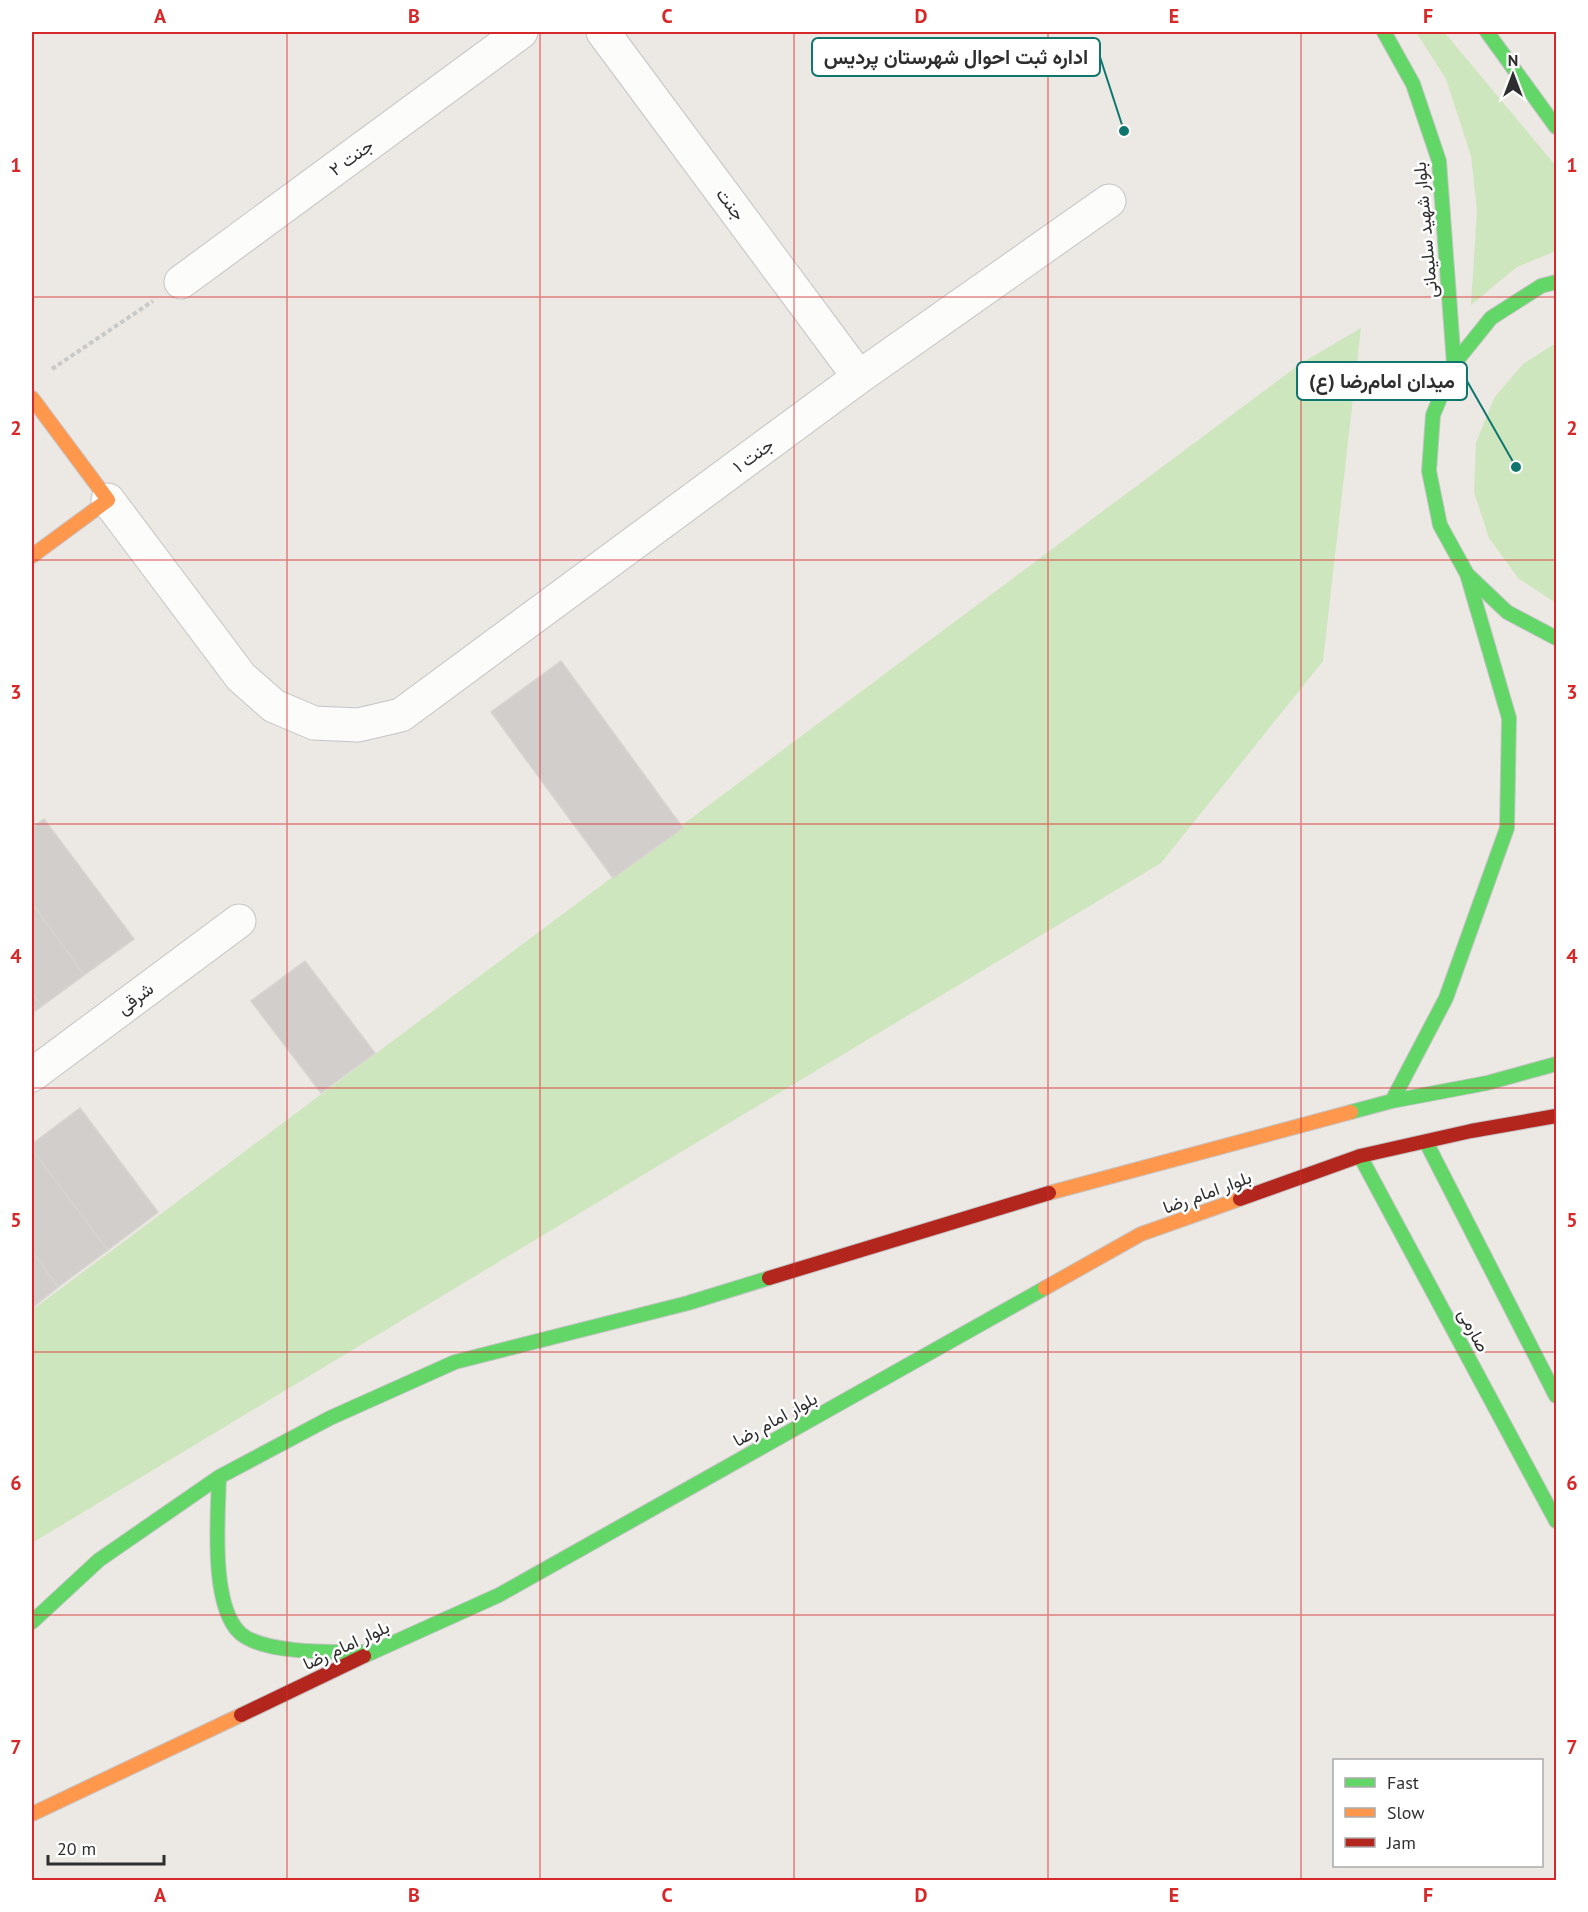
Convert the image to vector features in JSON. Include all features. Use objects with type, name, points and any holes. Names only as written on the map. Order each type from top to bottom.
[{"type":"main road","name":"بلوار شهید سلیمانی","points":[[1384,32],[1413,84],[1439,161],[1454,364]]},
{"type":"main road","points":[[1488,32],[1557,127]]},
{"type":"main road","points":[[1392,1101],[1446,998],[1507,828],[1509,718],[1467,574],[1440,525],[1429,471],[1433,415],[1454,364],[1491,318],[1541,286],[1557,282]]},
{"type":"main road","points":[[32,398],[108,500],[32,556]]},
{"type":"main road","points":[[1467,574],[1507,612],[1557,638]]},
{"type":"main road","name":"بلوار امام رضا","points":[[32,1622],[99,1560],[219,1477],[330,1418],[455,1362],[688,1303],[1040,1195],[1392,1101],[1487,1083],[1557,1064]]},
{"type":"main road","name":"بلوار امام رضا","points":[[32,1814],[373,1652],[499,1595],[1141,1234],[1360,1156],[1557,1116]]},
{"type":"main road","points":[[1426,1142],[1557,1396]]},
{"type":"main road","name":"صارمی","points":[[1360,1156],[1557,1521]]},
{"type":"main road","points":[[219,1477],[219,1582],[229,1618],[240,1632],[255,1641],[311,1652],[373,1652]]},
{"type":"street","name":"جنت ۲","points":[[181,282],[521,32]]},
{"type":"street","name":"جنت","points":[[603,32],[859,377]]},
{"type":"street","name":"جنت ۱","points":[[108,500],[241,677],[274,706],[315,723],[358,725],[401,714],[859,377],[1108,201]]},
{"type":"street","name":"شرقی","points":[[32,1075],[238,921]]},
{"type":"path","points":[[51,369],[181,282]]},
{"type":"green space","points":[[1416,32],[1444,32],[1556,166],[1556,251],[1517,267],[1471,305],[1477,210],[1471,156],[1446,79]]},
{"type":"green space","points":[[1361,328],[1323,661],[1161,863],[32,1543],[32,1310],[1300,364]]},
{"type":"green space","points":[[1556,343],[1556,603],[1518,578],[1489,538],[1474,492],[1476,443],[1494,398],[1523,364]]},
{"type":"building","points":[[561,661],[683,828],[613,878],[491,712]]},
{"type":"building","points":[[44,819],[134,939],[84,975],[32,903],[32,828]]},
{"type":"building","points":[[32,903],[84,975],[42,1006],[32,993]]},
{"type":"building","points":[[305,961],[375,1053],[321,1093],[251,1001]]},
{"type":"building","points":[[32,993],[42,1006],[32,1013]]},
{"type":"building","points":[[80,1108],[158,1212],[108,1250],[32,1149],[32,1144]]},
{"type":"building","points":[[32,1149],[108,1250],[58,1287],[32,1251]]},
{"type":"building","points":[[32,1251],[58,1287],[32,1308]]},
{"type":"traffic: fast","points":[[1384,32],[1413,84],[1439,161],[1454,364]]},
{"type":"traffic: fast","points":[[1487,32],[1556,127]]},
{"type":"traffic: fast","points":[[1556,282],[1541,286],[1491,318],[1454,364],[1433,415],[1429,471],[1440,525],[1467,574],[1507,612],[1556,638]]},
{"type":"traffic: fast","points":[[1392,1101],[1446,998],[1507,828],[1509,718],[1467,574]]},
{"type":"traffic: fast","points":[[1351,1112],[1392,1101],[1487,1083],[1556,1064]]},
{"type":"traffic: fast","points":[[1426,1142],[1556,1396]]},
{"type":"traffic: fast","points":[[1360,1156],[1556,1521]]},
{"type":"traffic: fast","points":[[32,1622],[99,1560],[219,1477],[330,1418],[455,1362],[688,1303],[769,1278]]},
{"type":"traffic: fast","points":[[364,1656],[499,1595],[1045,1288]]},
{"type":"traffic: fast","points":[[219,1477],[217,1536],[220,1582],[230,1620],[240,1633],[251,1640],[281,1648],[318,1652],[365,1652]]},
{"type":"traffic: slow","points":[[32,398],[108,500],[32,556]]},
{"type":"traffic: slow","points":[[1049,1193],[1351,1112]]},
{"type":"traffic: slow","points":[[1045,1288],[1141,1234],[1240,1199]]},
{"type":"traffic: slow","points":[[32,1814],[241,1715]]},
{"type":"traffic: jam","points":[[1240,1199],[1360,1156],[1471,1131],[1556,1116]]},
{"type":"traffic: jam","points":[[769,1278],[1049,1193]]},
{"type":"traffic: jam","points":[[241,1715],[364,1656]]},
{"type":"place","name":"اداره ثبت احوال شهرستان پردیس","points":[[1124,131]]},
{"type":"place","name":"میدان امام‌رضا (ع)","points":[[1516,467]]}]
